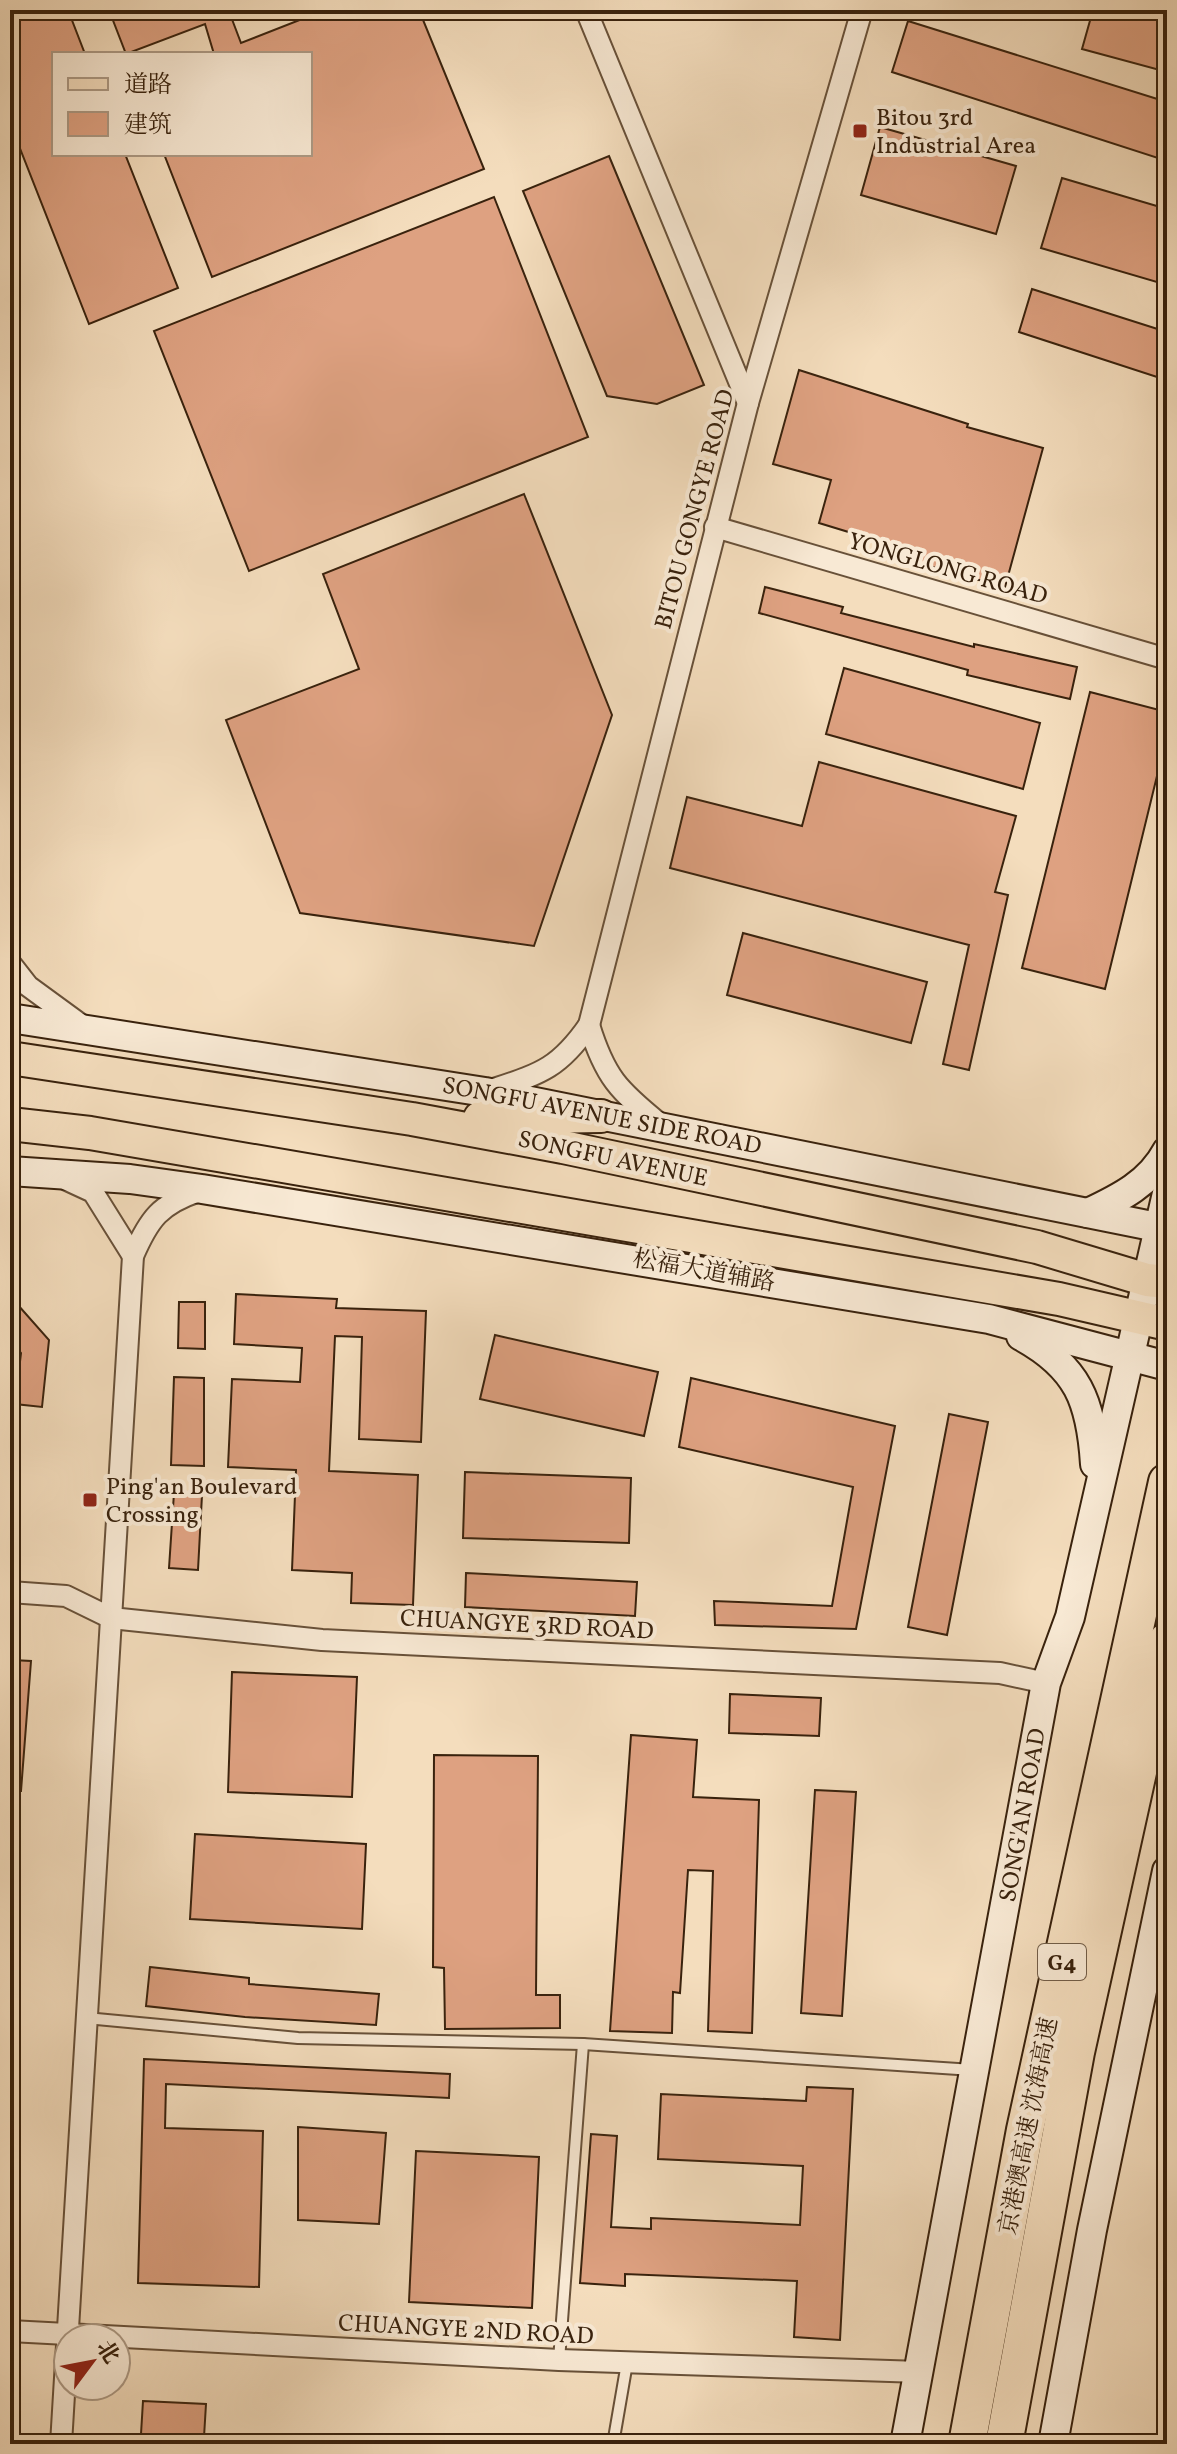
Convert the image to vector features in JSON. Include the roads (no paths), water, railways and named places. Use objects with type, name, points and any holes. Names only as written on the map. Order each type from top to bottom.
[{"type":"highway","name":"京港澳高速 沈海高速","points":[[967,2444],[1025,2130],[1167,1482]]},
{"type":"highway","name":"京港澳高速 沈海高速","points":[[1004,2444],[1076,2052],[1167,1641]]},
{"type":"main road","name":"SONGFU AVENUE SIDE ROAD","points":[[10,1018],[485,1092],[601,1116],[660,1124],[1163,1228]]},
{"type":"main road","points":[[10,1058],[412,1119],[601,1116]]},
{"type":"main road","name":"SONGFU AVENUE","points":[[412,1119],[1037,1247],[1157,1281]]},
{"type":"main road","points":[[10,1124],[90,1133],[517,1205],[1059,1299],[1152,1321]]},
{"type":"main road","points":[[1088,1213],[1128,1195],[1161,1162],[1167,1151]]},
{"type":"main road","name":"松福大道辅路","points":[[10,1171],[130,1179],[202,1189],[423,1223],[807,1289]]},
{"type":"main road","name":"SONG'AN ROAD","points":[[905,2444],[1046,1683],[1070,1617],[1129,1356],[1152,1321],[1167,1193]]},
{"type":"main road","name":"松福大道辅路","points":[[517,1205],[807,1289]]},
{"type":"main road","name":"松福大道辅路","points":[[423,1223],[776,1250]]},
{"type":"main road","points":[[807,1289],[989,1319],[1167,1366]]},
{"type":"main road","points":[[989,1319],[1050,1351],[1079,1385],[1093,1429],[1097,1487]]},
{"type":"main road","points":[[1053,2444],[1092,2230],[1167,1871]]},
{"type":"street","points":[[586,10],[748,403]]},
{"type":"street","name":"BITOU GONGYE ROAD","points":[[589,1025],[748,403],[862,10]]},
{"type":"street","name":"YONGLONG ROAD","points":[[715,527],[1167,659]]},
{"type":"street","points":[[10,963],[28,986],[90,1030]]},
{"type":"street","points":[[485,1092],[531,1077],[568,1056],[589,1025]]},
{"type":"street","points":[[589,1025],[600,1060],[621,1093],[660,1124]]},
{"type":"street","points":[[58,1175],[93,1192],[133,1256]]},
{"type":"street","points":[[68,2322],[133,1256],[146,1227],[170,1200],[202,1189]]},
{"type":"street","name":"CHUANGYE 3RD ROAD","points":[[10,1592],[66,1596],[111,1618],[322,1640],[1000,1673],[1046,1683]]},
{"type":"street","name":"CHUANGYE 2ND ROAD","points":[[10,2331],[52,2332]]},
{"type":"street","name":"CHUANGYE 2ND ROAD","points":[[132,2337],[559,2360],[920,2372]]},
{"type":"street","points":[[61,2444],[63,2402]]},
{"type":"lane","points":[[86,2018],[298,2038],[583,2044],[975,2070]]},
{"type":"lane","points":[[559,2360],[583,2044]]},
{"type":"lane","points":[[613,2444],[627,2363]]},
{"type":"place","name":"Bitou 3rd Industrial Area","points":[[860,131]]},
{"type":"place","name":"Ping'an Boulevard Crossing","points":[[90,1500]]}]
